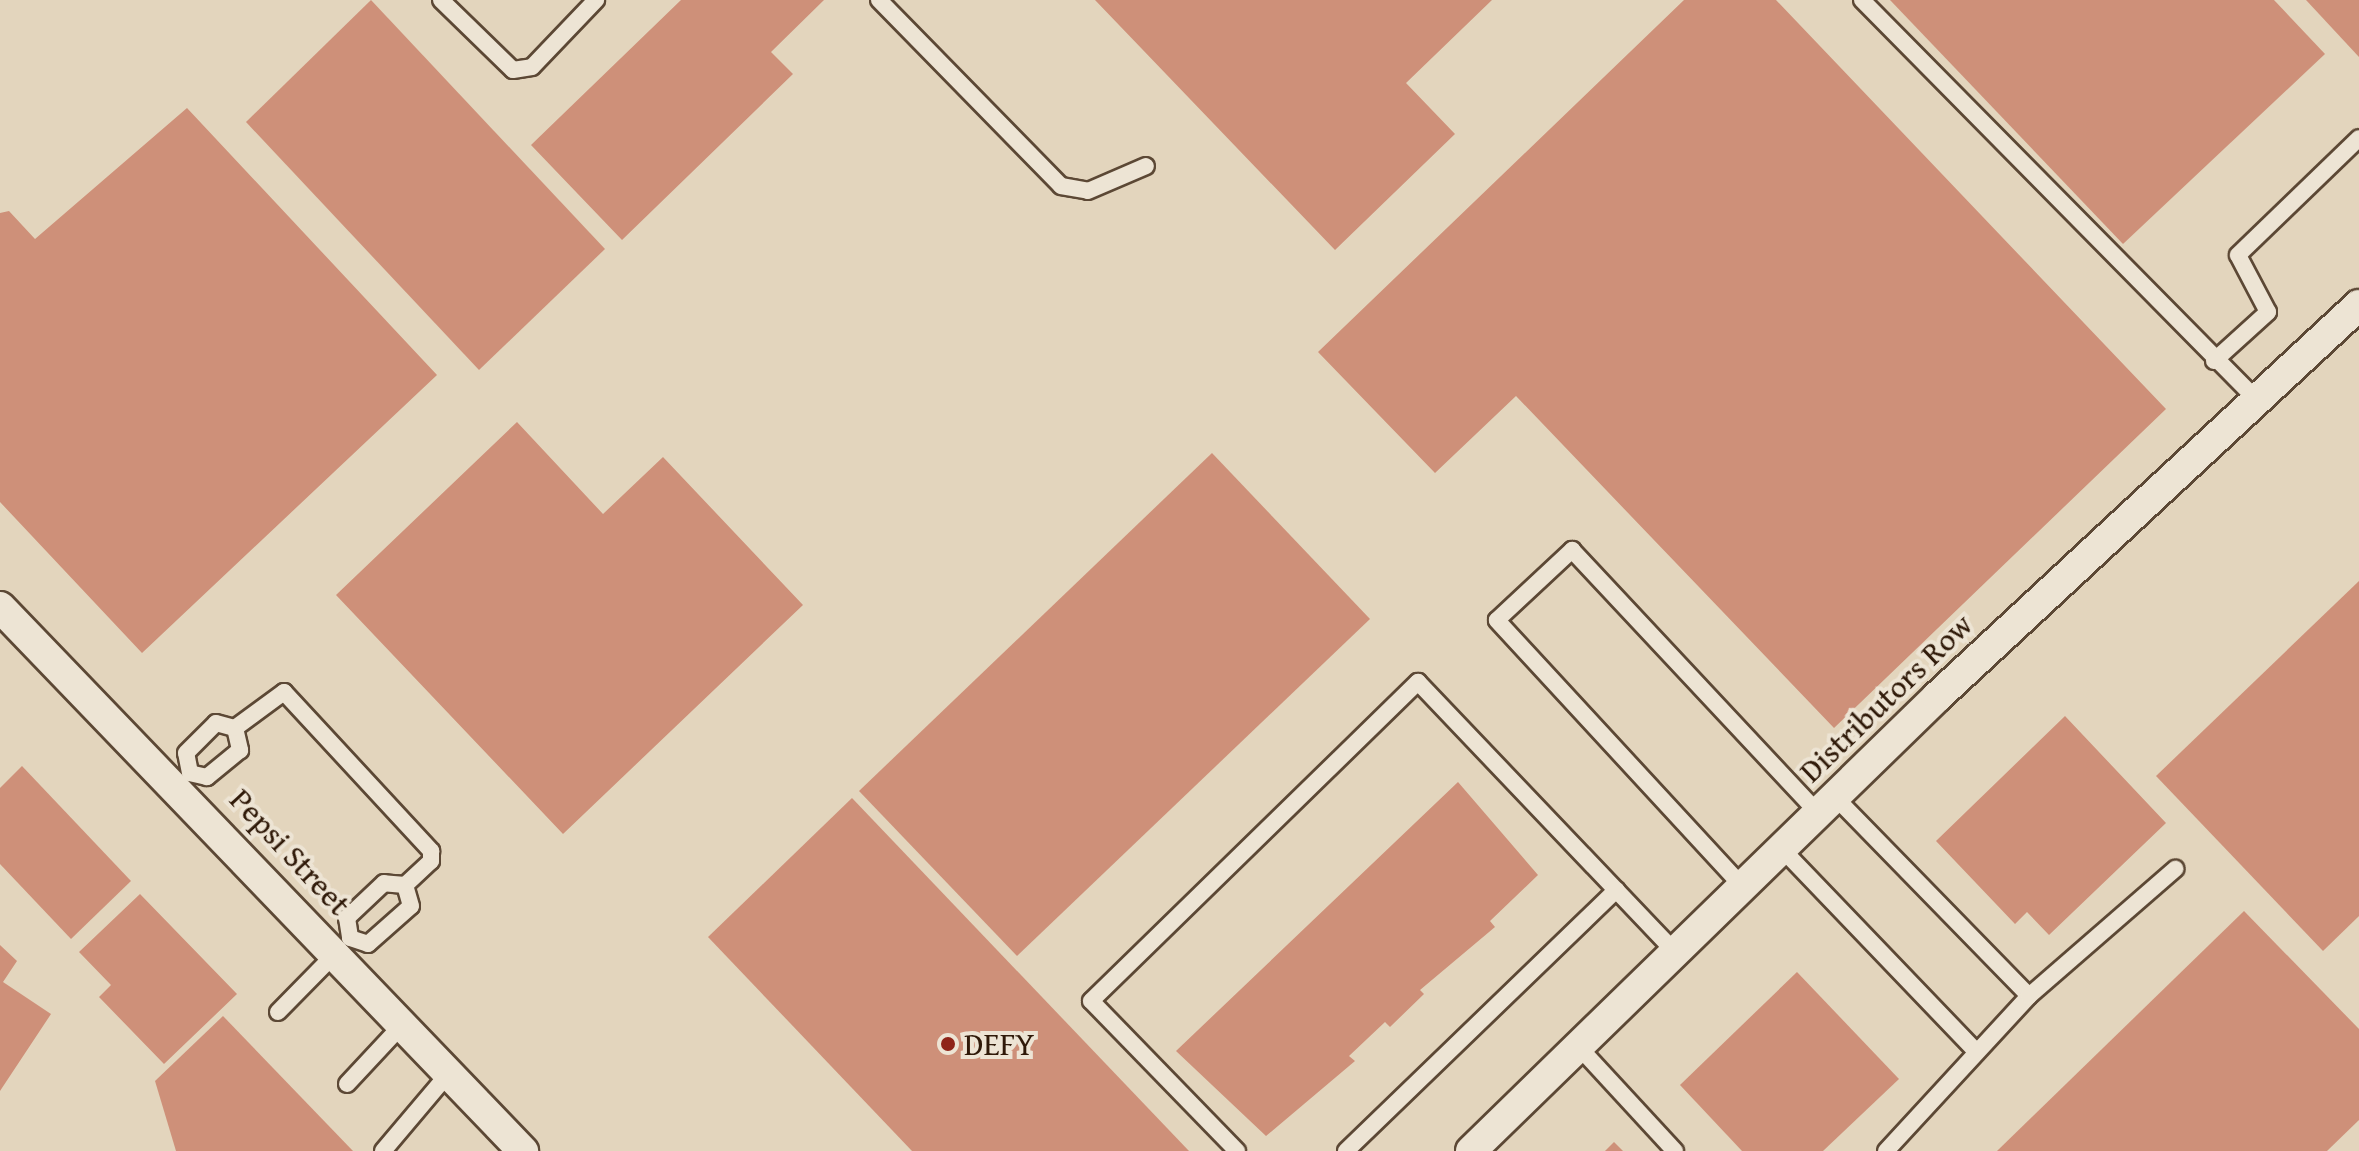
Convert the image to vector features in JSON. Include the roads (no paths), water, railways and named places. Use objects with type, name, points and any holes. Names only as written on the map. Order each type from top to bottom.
[{"type":"street","name":"Distributors Row","points":[[1471,1151],[1827,805],[2359,305]]},
{"type":"street","name":"Pepsi Street","points":[[0,607],[184,779],[343,945],[403,1024],[523,1151]]},
{"type":"lane","points":[[445,1],[513,70],[532,67],[596,0]]},
{"type":"lane","points":[[879,0],[1061,186],[1088,191],[1146,166]]},
{"type":"lane","points":[[1862,0],[2214,361],[2257,400]]},
{"type":"lane","points":[[2214,361],[2268,312],[2238,255],[2359,138]]},
{"type":"lane","points":[[1743,887],[1497,620],[1572,550],[1827,805],[2029,996]]},
{"type":"lane","points":[[1237,1151],[1091,1001],[1418,682],[1675,952]]},
{"type":"lane","points":[[235,728],[284,692],[431,851],[431,861],[405,885],[384,883],[347,918],[343,945],[278,1012]]},
{"type":"lane","points":[[216,723],[235,728],[240,750],[207,777],[184,779],[186,753],[216,723]]},
{"type":"lane","points":[[1782,849],[1976,1051]]},
{"type":"lane","points":[[1886,1151],[2029,996],[2175,869]]},
{"type":"lane","points":[[343,945],[368,944],[411,906],[405,885]]},
{"type":"lane","points":[[1346,1151],[1616,890]]},
{"type":"lane","points":[[347,1084],[403,1024]]},
{"type":"lane","points":[[1578,1046],[1675,1151]]},
{"type":"lane","points":[[383,1151],[449,1073]]},
{"type":"place","name":"DEFY","points":[[948,1044]]}]
